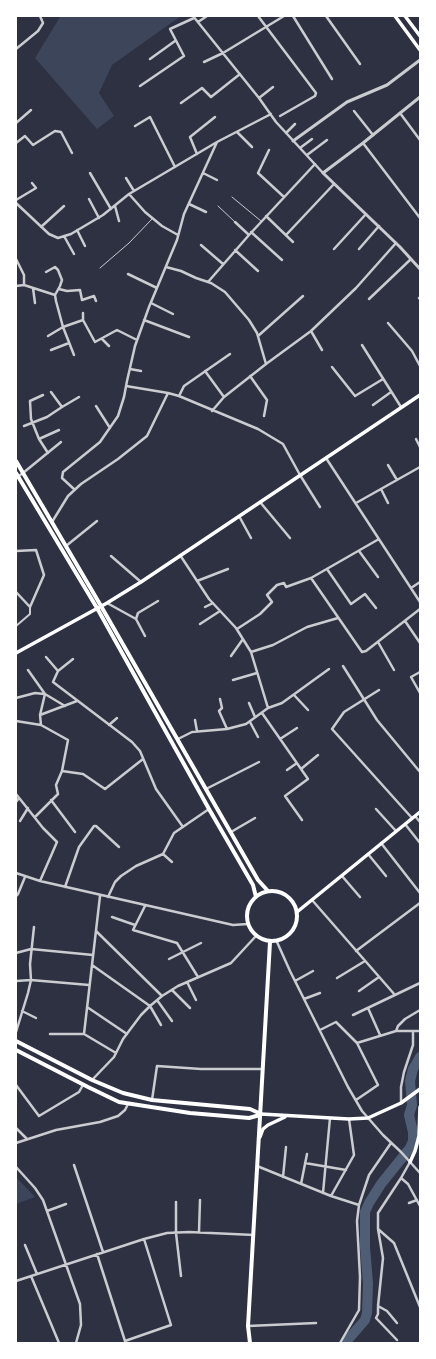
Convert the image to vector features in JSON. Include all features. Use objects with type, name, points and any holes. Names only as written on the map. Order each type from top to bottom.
[{"type":"main road","points":[[395,16],[420,50]]},
{"type":"main road","points":[[407,17],[420,36]]},
{"type":"main road","points":[[16,653],[107,603],[141,582],[420,395]]},
{"type":"main road","points":[[16,461],[66,546],[209,809],[253,885],[256,897]]},
{"type":"main road","points":[[17,476],[99,607],[178,740],[258,880],[268,891]]},
{"type":"main road","points":[[297,912],[420,812]]},
{"type":"main road","points":[[268,891],[274,891],[287,895],[295,906],[297,912],[298,919],[293,931],[289,936],[277,942],[270,942],[256,936],[248,924],[248,908],[256,897],[268,891]]},
{"type":"main road","points":[[250,1343],[248,1326],[270,942]]},
{"type":"main road","points":[[16,1041],[92,1080],[123,1093],[152,1100],[250,1109],[261,1114],[349,1119],[368,1118],[403,1102],[420,1089]]},
{"type":"main road","points":[[16,1050],[119,1102],[190,1112],[249,1118],[261,1114]]},
{"type":"main road","points":[[34,1059],[38,1052]]},
{"type":"main road","points":[[410,1162],[419,1136],[420,1107]]},
{"type":"main road","points":[[259,1138],[263,1130],[268,1125],[288,1116]]},
{"type":"street","points":[[16,49],[38,31],[43,23],[40,16]]},
{"type":"street","points":[[198,22],[207,16]]},
{"type":"street","points":[[258,16],[316,93],[315,96],[280,116]]},
{"type":"street","points":[[204,62],[223,53],[284,16]]},
{"type":"street","points":[[293,16],[332,78]]},
{"type":"street","points":[[326,16],[360,64]]},
{"type":"street","points":[[140,86],[184,56],[170,29],[194,17],[286,133],[323,173],[379,226],[420,269]]},
{"type":"street","points":[[150,59],[175,41]]},
{"type":"street","points":[[293,140],[347,102],[387,85],[420,60]]},
{"type":"street","points":[[181,103],[202,88],[210,97],[240,74]]},
{"type":"street","points":[[259,98],[273,87]]},
{"type":"street","points":[[323,173],[420,97]]},
{"type":"street","points":[[16,123],[31,110]]},
{"type":"street","points":[[354,112],[373,135]]},
{"type":"street","points":[[400,113],[420,140]]},
{"type":"street","points":[[16,203],[49,234],[58,238],[64,236],[99,218],[129,194],[217,142],[271,114]]},
{"type":"street","points":[[135,126],[150,117],[175,167]]},
{"type":"street","points":[[197,154],[190,137],[215,117]]},
{"type":"street","points":[[286,133],[295,124]]},
{"type":"street","points":[[16,143],[25,136],[33,145],[55,131],[61,132],[72,153]]},
{"type":"street","points":[[237,132],[252,147]]},
{"type":"street","points":[[300,148],[312,139]]},
{"type":"street","points":[[307,155],[327,140]]},
{"type":"street","points":[[75,490],[62,478],[63,472],[100,442],[118,416],[124,397],[129,369],[144,320],[166,267],[184,214],[217,142]]},
{"type":"street","points":[[363,143],[420,218]]},
{"type":"street","points":[[269,150],[258,173],[284,197]]},
{"type":"street","points":[[208,282],[261,221],[315,164]]},
{"type":"street","points":[[90,173],[111,209]]},
{"type":"street","points":[[204,173],[217,180]]},
{"type":"street","points":[[126,178],[134,191]]},
{"type":"street","points":[[16,200],[36,188],[32,183]]},
{"type":"street","points":[[286,235],[334,184]]},
{"type":"street","points":[[129,194],[153,218],[178,235]]},
{"type":"street","points":[[89,199],[99,218]]},
{"type":"street","points":[[189,204],[206,212]]},
{"type":"street","points":[[42,227],[64,206]]},
{"type":"street","points":[[115,206],[119,221]]},
{"type":"street","points":[[334,249],[366,214]]},
{"type":"street","points":[[266,216],[293,242]]},
{"type":"street","points":[[235,222],[282,260]]},
{"type":"street","points":[[359,249],[379,226]]},
{"type":"street","points":[[77,230],[85,246]]},
{"type":"street","points":[[64,236],[74,254]]},
{"type":"street","points":[[212,410],[224,397],[250,376],[312,331],[356,288],[396,243]]},
{"type":"street","points":[[201,245],[223,264]]},
{"type":"street","points":[[235,250],[258,271]]},
{"type":"street","points":[[16,259],[24,275],[24,285]]},
{"type":"street","points":[[369,299],[411,259]]},
{"type":"street","points":[[46,272],[55,267],[62,280],[55,295],[63,327],[74,355]]},
{"type":"street","points":[[166,267],[181,271],[208,282],[225,292],[249,320],[258,336],[266,364]]},
{"type":"street","points":[[128,274],[157,288]]},
{"type":"street","points":[[16,286],[24,285],[55,295]]},
{"type":"street","points":[[33,288],[35,302]]},
{"type":"street","points":[[59,289],[67,291],[80,290],[82,300],[94,296],[96,301]]},
{"type":"street","points":[[258,336],[303,296]]},
{"type":"street","points":[[151,303],[173,314]]},
{"type":"street","points":[[83,313],[83,320],[96,342],[117,330],[137,340]]},
{"type":"street","points":[[48,336],[63,327],[83,320]]},
{"type":"street","points":[[144,320],[189,337]]},
{"type":"street","points":[[388,323],[412,351],[420,366]]},
{"type":"street","points":[[312,331],[322,350]]},
{"type":"street","points":[[102,339],[109,346]]},
{"type":"street","points":[[51,350],[70,343]]},
{"type":"street","points":[[362,345],[401,408]]},
{"type":"street","points":[[178,396],[184,386],[230,354]]},
{"type":"street","points":[[332,367],[355,396],[383,379]]},
{"type":"street","points":[[129,369],[141,371]]},
{"type":"street","points":[[205,372],[224,397]]},
{"type":"street","points":[[250,376],[267,400],[264,416]]},
{"type":"street","points":[[126,386],[178,396],[258,429],[283,444],[320,507]]},
{"type":"street","points":[[51,392],[62,407]]},
{"type":"street","points":[[373,405],[390,392]]},
{"type":"street","points":[[49,526],[68,496],[147,436],[168,393]]},
{"type":"street","points":[[43,395],[30,401],[31,418],[39,439],[48,453]]},
{"type":"street","points":[[24,426],[47,417],[79,397]]},
{"type":"street","points":[[96,406],[110,428]]},
{"type":"street","points":[[39,439],[59,430]]},
{"type":"street","points":[[416,439],[420,447]]},
{"type":"street","points":[[17,476],[23,474],[61,442]]},
{"type":"street","points":[[326,458],[420,602]]},
{"type":"street","points":[[388,465],[397,480]]},
{"type":"street","points":[[356,503],[420,467]]},
{"type":"street","points":[[381,489],[388,502]]},
{"type":"street","points":[[260,502],[290,538]]},
{"type":"street","points":[[239,516],[251,538]]},
{"type":"street","points":[[66,546],[97,521]]},
{"type":"street","points":[[237,629],[260,614],[272,602],[267,595],[277,585],[284,583],[286,587],[312,578],[379,539]]},
{"type":"street","points":[[16,551],[36,550],[44,574],[30,607],[30,614],[16,626]]},
{"type":"street","points":[[359,551],[378,577]]},
{"type":"street","points":[[180,555],[214,604],[237,629],[251,652],[268,708]]},
{"type":"street","points":[[111,556],[141,582]]},
{"type":"street","points":[[198,581],[228,569]]},
{"type":"street","points":[[327,569],[351,604],[365,594],[376,608]]},
{"type":"street","points":[[312,578],[362,652],[366,651],[420,609]]},
{"type":"street","points":[[411,588],[420,582]]},
{"type":"street","points":[[16,592],[30,607]]},
{"type":"street","points":[[136,619],[138,613],[158,601]]},
{"type":"street","points":[[107,603],[136,619],[145,636]]},
{"type":"street","points":[[205,606],[214,604]]},
{"type":"street","points":[[200,624],[220,611]]},
{"type":"street","points":[[251,652],[272,645],[307,627],[338,618]]},
{"type":"street","points":[[405,621],[420,643]]},
{"type":"street","points":[[231,656],[243,639]]},
{"type":"street","points":[[378,642],[394,670]]},
{"type":"street","points":[[46,657],[58,671]]},
{"type":"street","points":[[73,659],[58,671],[52,682],[132,742],[140,751],[156,789],[183,827]]},
{"type":"street","points":[[343,666],[376,720],[420,772]]},
{"type":"street","points":[[178,740],[192,732],[227,729],[246,724],[268,708],[282,703],[294,695],[329,668]]},
{"type":"street","points":[[28,670],[45,694],[64,706]]},
{"type":"street","points":[[420,672],[410,677],[420,692]]},
{"type":"street","points":[[233,680],[257,673]]},
{"type":"street","points":[[379,690],[344,712],[332,729],[420,822]]},
{"type":"street","points":[[16,698],[35,693],[45,694]]},
{"type":"street","points":[[41,725],[40,715],[45,694]]},
{"type":"street","points":[[294,695],[308,710]]},
{"type":"street","points":[[220,699],[222,708],[219,711],[227,729]]},
{"type":"street","points":[[40,715],[78,701]]},
{"type":"street","points":[[249,703],[255,718]]},
{"type":"street","points":[[262,712],[308,779],[285,796],[302,820]]},
{"type":"street","points":[[109,725],[117,718]]},
{"type":"street","points":[[194,720],[197,731]]},
{"type":"street","points":[[16,721],[41,725],[68,740],[62,771],[56,785],[58,794],[35,817]]},
{"type":"street","points":[[250,722],[258,736]]},
{"type":"street","points":[[280,739],[297,728]]},
{"type":"street","points":[[301,769],[318,756]]},
{"type":"street","points":[[62,771],[83,774],[105,789],[143,759]]},
{"type":"street","points":[[206,789],[259,762]]},
{"type":"street","points":[[287,770],[297,763]]},
{"type":"street","points":[[16,794],[43,828],[57,842],[40,881]]},
{"type":"street","points":[[16,802],[20,798]]},
{"type":"street","points":[[51,800],[75,832]]},
{"type":"street","points":[[20,821],[28,808]]},
{"type":"street","points":[[108,897],[115,882],[121,876],[136,866],[163,854],[174,832],[209,809]]},
{"type":"street","points":[[376,809],[396,831]]},
{"type":"street","points":[[231,832],[255,818]]},
{"type":"street","points":[[405,824],[420,843]]},
{"type":"street","points":[[66,887],[79,847],[94,826],[96,826],[118,847]]},
{"type":"street","points":[[381,843],[420,893]]},
{"type":"street","points":[[163,854],[172,862]]},
{"type":"street","points":[[368,854],[386,876]]},
{"type":"street","points":[[16,873],[25,877],[100,896],[233,925],[248,924]]},
{"type":"street","points":[[342,876],[360,897]]},
{"type":"street","points":[[16,896],[25,877]]},
{"type":"street","points":[[84,1034],[100,896]]},
{"type":"street","points":[[312,900],[395,995]]},
{"type":"street","points":[[356,951],[420,903]]},
{"type":"street","points":[[145,905],[133,930],[177,943],[198,977]]},
{"type":"street","points":[[112,917],[136,925]]},
{"type":"street","points":[[16,1032],[31,980],[31,949],[34,927]]},
{"type":"street","points":[[96,931],[162,996]]},
{"type":"street","points":[[92,1080],[114,1057],[127,1034],[150,1006],[162,996],[187,982],[232,963],[256,936]]},
{"type":"street","points":[[277,942],[295,981],[356,1100],[368,1118],[420,1173]]},
{"type":"street","points":[[169,959],[201,943]]},
{"type":"street","points":[[16,953],[31,949],[92,956]]},
{"type":"street","points":[[337,978],[365,961]]},
{"type":"street","points":[[91,965],[150,1006],[161,1025]]},
{"type":"street","points":[[295,981],[314,971]]},
{"type":"street","points":[[359,991],[379,977]]},
{"type":"street","points":[[16,981],[31,980],[89,985]]},
{"type":"street","points":[[187,982],[196,1000]]},
{"type":"street","points":[[353,1016],[420,983]]},
{"type":"street","points":[[172,990],[190,1008]]},
{"type":"street","points":[[304,999],[320,993]]},
{"type":"street","points":[[157,1000],[172,1021]]},
{"type":"street","points":[[87,1007],[127,1034]]},
{"type":"street","points":[[368,1008],[380,1035]]},
{"type":"street","points":[[396,1031],[398,1026],[405,1019],[420,1010]]},
{"type":"street","points":[[22,1011],[36,1018]]},
{"type":"street","points":[[320,1030],[336,1022],[357,1043],[378,1085],[356,1100]]},
{"type":"street","points":[[357,1043],[396,1031],[420,1031]]},
{"type":"street","points":[[403,1102],[401,1087],[404,1072],[413,1045],[413,1031]]},
{"type":"street","points":[[50,1034],[84,1034],[116,1054]]},
{"type":"street","points":[[152,1100],[157,1066],[262,1069]]},
{"type":"street","points":[[16,1085],[39,1116],[79,1092],[83,1085]]},
{"type":"street","points":[[16,1143],[56,1130],[100,1122],[118,1116],[125,1110],[128,1103]]},
{"type":"street","points":[[323,1193],[330,1118]]},
{"type":"street","points":[[331,1196],[354,1155],[349,1119]]},
{"type":"street","points":[[16,1128],[27,1139]]},
{"type":"street","points":[[340,1343],[359,1310],[360,1277],[357,1221],[359,1205],[374,1165],[391,1143]]},
{"type":"street","points":[[283,1177],[286,1147]]},
{"type":"street","points":[[301,1184],[307,1154]]},
{"type":"street","points":[[397,1340],[376,1318],[378,1314],[383,1258],[378,1229],[378,1213],[402,1178],[410,1162]]},
{"type":"street","points":[[305,1163],[346,1170]]},
{"type":"street","points":[[74,1165],[102,1252]]},
{"type":"street","points":[[258,1166],[323,1193],[359,1205]]},
{"type":"street","points":[[16,1167],[36,1188],[43,1200],[80,1304],[81,1326],[76,1343]]},
{"type":"street","points":[[402,1178],[408,1184],[420,1206]]},
{"type":"street","points":[[200,1200],[200,1232]]},
{"type":"street","points":[[408,1204],[417,1200]]},
{"type":"street","points":[[176,1202],[176,1233],[181,1276]]},
{"type":"street","points":[[47,1211],[66,1204]]},
{"type":"street","points":[[378,1229],[394,1243],[420,1307]]},
{"type":"street","points":[[16,1281],[102,1252],[167,1233],[200,1232],[254,1235]]},
{"type":"street","points":[[97,1254],[125,1341],[171,1325],[144,1239]]},
{"type":"street","points":[[25,1245],[36,1274]]},
{"type":"street","points":[[31,1276],[59,1343]]},
{"type":"street","points":[[378,1306],[387,1311],[397,1324]]},
{"type":"street","points":[[248,1326],[316,1322]]},
{"type":"lane","points":[[232,197],[261,221]]},
{"type":"lane","points":[[218,206],[235,222]]},
{"type":"lane","points":[[100,268],[130,243],[153,218]]},
{"type":"shaded area","points":[[59,16],[181,16],[112,65],[99,93],[114,116],[97,129],[35,58],[60,17]]},
{"type":"shaded area","points":[[16,1177],[35,1197],[16,1204]]},
{"type":"waterway","points":[[345,1343],[365,1320],[367,1313],[368,1283],[365,1247],[365,1212],[381,1184],[410,1148],[413,1141],[413,1132],[409,1115],[412,1105],[410,1081],[413,1069],[420,1057]]}]
